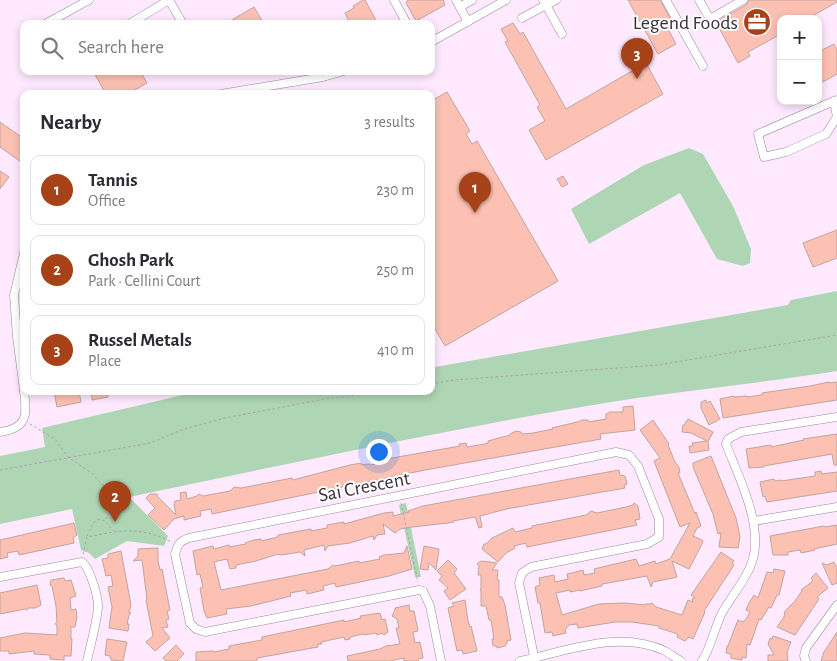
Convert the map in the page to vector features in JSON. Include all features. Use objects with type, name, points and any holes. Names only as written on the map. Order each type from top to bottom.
[{"type":"street","points":[[51,20],[88,0]]},
{"type":"street","points":[[135,20],[169,0],[181,20]]},
{"type":"street","points":[[394,0],[404,20]]},
{"type":"street","points":[[468,22],[458,4],[472,0]]},
{"type":"street","points":[[435,40],[506,0]]},
{"type":"street","points":[[522,18],[545,3],[556,0]]},
{"type":"street","points":[[666,0],[703,66]]},
{"type":"street","points":[[699,0],[710,19],[743,0]]},
{"type":"street","points":[[545,3],[562,34]]},
{"type":"street","points":[[245,90],[330,75]]},
{"type":"street","points":[[836,100],[837,117],[826,134],[786,152],[764,157],[758,134],[836,100]]},
{"type":"street","points":[[20,270],[14,295],[20,360]]},
{"type":"street","points":[[0,432],[15,428],[24,420],[26,413],[24,395]]},
{"type":"street","points":[[702,661],[722,614],[752,564],[756,546],[754,521],[726,444],[728,439],[741,432],[837,417]]},
{"type":"street","name":"Sai Crescent","points":[[178,545],[189,538],[616,452],[629,455],[638,466],[659,519],[659,537],[647,544],[531,567],[522,573],[519,582],[534,660]]},
{"type":"street","points":[[754,521],[837,508]]},
{"type":"street","points":[[178,545],[176,554],[190,623],[205,632],[419,590],[423,591],[430,606],[441,661]]},
{"type":"street","points":[[0,577],[82,562],[90,572],[98,606],[87,661]]},
{"type":"street","points":[[806,661],[804,656],[806,648],[837,605]]},
{"type":"street","points":[[520,661],[534,660],[590,645],[629,642],[664,650],[681,661]]},
{"type":"path","points":[[435,383],[454,380],[658,365],[837,336]]},
{"type":"path","points":[[0,470],[150,443],[184,429],[225,418],[356,395]]},
{"type":"path","points":[[24,420],[55,439],[68,457],[93,474],[100,483],[109,489],[115,500],[106,521]]},
{"type":"path","points":[[400,496],[419,590]]},
{"type":"path","points":[[82,562],[87,536],[93,523],[99,519],[106,521],[115,531]]},
{"type":"path","points":[[87,536],[123,530],[141,531],[178,545]]},
{"type":"green space","points":[[689,148],[703,154],[733,206],[751,249],[750,263],[743,266],[717,259],[680,193],[589,244],[571,209],[644,165]]},
{"type":"green space","points":[[837,291],[837,371],[623,400],[535,415],[129,497],[168,536],[164,546],[127,541],[95,559],[89,553],[81,550],[72,509],[0,524],[0,456],[45,447],[42,428],[183,395],[435,395],[435,367],[788,305],[791,300]]},
{"type":"green space","points":[[406,503],[421,577],[415,577],[399,505]]},
{"type":"building","points":[[365,0],[376,20],[348,20],[345,13],[354,8],[353,6]]},
{"type":"building","points":[[408,0],[443,0],[445,5],[415,20],[406,3]]},
{"type":"building","points":[[628,0],[660,0],[674,25],[668,29],[676,44],[658,54]]},
{"type":"building","points":[[749,0],[837,0],[837,2],[814,15],[777,15],[777,36],[748,52],[750,56],[738,63],[716,22],[746,5]]},
{"type":"building","points":[[254,7],[262,20],[232,20]]},
{"type":"building","points":[[513,23],[520,34],[523,32],[566,109],[646,63],[663,94],[546,160],[529,130],[545,121],[537,107],[540,105],[505,42],[508,41],[501,29]]},
{"type":"building","points":[[834,44],[837,50],[837,74],[823,82],[822,80],[822,50]]},
{"type":"building","points":[[95,75],[142,75],[147,83],[135,90],[104,90]]},
{"type":"building","points":[[447,92],[470,131],[466,134],[472,144],[477,141],[558,281],[445,346],[435,329],[435,99]]},
{"type":"building","points":[[0,122],[20,136],[20,161],[0,147]]},
{"type":"building","points":[[0,171],[9,177],[0,189]]},
{"type":"building","points":[[563,176],[568,184],[562,187],[557,179]]},
{"type":"building","points":[[837,230],[837,258],[813,267],[803,243]]},
{"type":"building","points":[[837,382],[837,400],[723,418],[720,399],[734,396],[762,395],[762,393]]},
{"type":"building","points":[[55,395],[80,395],[81,402],[57,407]]},
{"type":"building","points":[[91,395],[108,395],[108,397],[92,400]]},
{"type":"building","points":[[706,400],[707,403],[710,401],[720,419],[709,425],[701,408],[701,402]]},
{"type":"building","points":[[633,406],[635,430],[600,434],[601,439],[425,470],[212,514],[211,509],[200,511],[201,516],[184,520],[184,516],[174,519],[164,530],[148,515],[155,508],[146,498],[150,494],[157,494],[176,515],[174,504],[175,501],[181,500],[180,493],[186,492],[187,499],[199,494],[203,496],[230,491],[234,487],[241,488],[292,478],[293,480],[350,465],[381,463],[381,461],[392,458],[460,446],[459,444],[466,443],[467,447],[485,444],[488,441],[510,435],[516,431],[522,434],[533,433],[581,420],[588,420],[589,422],[606,419],[606,414],[610,412],[623,412],[623,407]]},
{"type":"building","points":[[688,419],[713,432],[708,442],[709,450],[690,453],[689,446],[693,446],[692,443],[707,441],[691,433],[682,432],[683,425]]},
{"type":"building","points":[[653,420],[669,444],[675,462],[679,467],[680,473],[678,473],[701,526],[697,528],[693,536],[703,542],[689,569],[672,561],[677,577],[653,582],[651,587],[647,576],[602,584],[602,586],[580,591],[570,592],[570,590],[556,593],[562,615],[599,604],[625,603],[645,605],[652,603],[656,607],[682,615],[688,600],[693,602],[692,599],[695,598],[691,595],[721,552],[734,561],[732,564],[734,565],[704,611],[693,639],[689,637],[685,641],[677,637],[678,635],[675,633],[659,628],[659,626],[632,622],[615,622],[578,628],[577,624],[569,625],[565,630],[566,633],[553,636],[552,632],[545,633],[535,587],[540,585],[539,578],[554,575],[555,582],[568,579],[567,574],[583,570],[584,575],[595,573],[594,569],[636,559],[639,566],[655,561],[656,564],[670,559],[690,523],[680,527],[654,461],[660,458],[640,430]]},
{"type":"building","points":[[837,434],[837,465],[834,465],[832,454],[764,467],[749,468],[746,449],[771,445],[771,447],[803,439]]},
{"type":"building","points":[[711,456],[736,518],[740,537],[738,548],[719,547],[721,533],[718,534],[713,514],[693,467],[693,463]]},
{"type":"building","points":[[619,470],[620,475],[625,476],[627,484],[624,485],[625,488],[506,509],[480,516],[482,527],[479,528],[475,517],[448,523],[400,529],[395,533],[383,524],[385,534],[377,535],[374,540],[373,536],[350,543],[328,546],[325,551],[324,545],[304,550],[305,556],[300,552],[278,554],[236,565],[236,568],[230,569],[227,559],[214,562],[221,590],[328,569],[333,565],[380,559],[379,557],[384,555],[404,553],[407,546],[412,569],[389,576],[336,587],[335,583],[323,586],[324,590],[307,594],[306,590],[290,593],[291,596],[251,606],[226,609],[227,614],[207,618],[204,611],[200,588],[203,587],[200,574],[197,575],[193,551],[213,546],[214,549],[229,545],[229,547],[246,544],[254,540],[261,539],[261,541],[278,537],[278,535],[327,528],[327,525],[344,522],[344,524],[384,513],[393,512],[393,516],[423,506]]},
{"type":"building","points":[[821,471],[822,474],[837,472],[837,491],[767,502],[765,496],[763,497],[760,482],[815,476],[815,472]]},
{"type":"building","points":[[634,503],[638,506],[640,519],[635,520],[637,525],[527,547],[526,543],[514,546],[515,548],[506,553],[498,562],[482,549],[484,544],[492,538],[513,528],[515,532],[532,528],[532,526],[586,515],[591,511],[597,513],[626,507]]},
{"type":"building","points":[[74,523],[77,535],[73,538],[74,543],[19,555],[18,551],[7,553],[8,557],[0,559],[0,540]]},
{"type":"building","points":[[837,525],[837,544],[801,553],[800,550],[788,552],[788,555],[773,555],[770,536]]},
{"type":"building","points":[[424,546],[439,549],[436,570],[429,563],[428,570],[420,569]]},
{"type":"building","points":[[158,548],[158,561],[160,570],[162,569],[170,610],[167,611],[169,619],[166,620],[168,627],[162,628],[170,638],[155,651],[146,642],[153,636],[146,600],[142,560],[133,561],[138,556],[138,549]]},
{"type":"building","points":[[121,551],[131,605],[129,612],[131,613],[127,624],[129,624],[128,631],[109,628],[112,607],[108,587],[113,586],[111,575],[106,576],[102,559],[108,558],[108,554]]},
{"type":"building","points":[[448,560],[457,569],[454,573],[466,589],[450,600],[444,591],[448,588],[439,580],[442,576],[437,571]]},
{"type":"building","points":[[481,561],[497,563],[492,570],[498,570],[499,597],[502,597],[505,605],[511,640],[507,641],[505,646],[497,648],[497,646],[493,646],[492,639],[494,639],[491,620],[489,620],[486,606],[481,606],[481,575],[478,575],[479,566],[477,564]]},
{"type":"building","points":[[834,562],[837,568],[837,583],[832,585],[822,563],[827,565]]},
{"type":"building","points":[[774,569],[785,571],[779,595],[777,595],[771,608],[769,607],[761,620],[759,619],[750,645],[747,644],[746,658],[742,657],[742,660],[731,658],[731,654],[726,653],[727,646],[738,620],[743,622],[746,619],[750,612],[746,610],[749,603],[754,595],[758,598],[767,572],[773,573]]},
{"type":"building","points":[[816,573],[828,588],[817,597],[819,599],[795,635],[777,627],[784,617],[785,611],[795,601],[801,590],[813,581],[811,578]]},
{"type":"building","points":[[64,578],[65,581],[71,580],[76,596],[70,598],[71,610],[76,609],[77,617],[75,627],[71,627],[71,656],[64,656],[64,660],[50,659],[50,655],[34,654],[34,651],[9,654],[9,651],[0,651],[0,638],[25,633],[57,635],[57,625],[55,624],[57,622],[56,606],[52,586],[50,585],[51,580]]},
{"type":"building","points":[[37,585],[41,605],[35,608],[28,608],[27,610],[0,614],[0,593]]},
{"type":"building","points":[[465,600],[468,621],[477,651],[463,654],[462,650],[457,651],[448,608],[454,606],[452,603]]},
{"type":"building","points":[[409,605],[410,611],[414,611],[418,631],[413,632],[415,643],[420,642],[423,658],[418,659],[419,661],[404,661],[404,658],[390,661],[348,661],[347,656],[400,644],[396,628],[399,628],[397,619],[392,616],[395,608]]},
{"type":"building","points":[[380,613],[382,620],[385,619],[388,632],[384,635],[382,633],[377,635],[376,633],[363,634],[345,640],[344,637],[321,642],[322,644],[318,644],[318,647],[257,658],[257,661],[196,661],[196,652],[214,652],[229,649],[229,646],[262,640],[262,637],[344,620],[344,622],[361,618],[360,616]]},
{"type":"building","points":[[837,632],[837,661],[821,661],[824,652]]},
{"type":"building","points":[[773,636],[791,642],[787,652],[788,661],[768,661],[768,655],[774,655],[768,644]]},
{"type":"building","points":[[107,639],[127,642],[123,661],[111,660],[110,656],[105,655]]},
{"type":"building","points":[[176,645],[184,654],[177,661],[166,661],[163,658]]},
{"type":"place","name":"Legend Foods","points":[[757,22]]},
{"type":"place","name":"Russel Metals","points":[[637,79]]},
{"type":"place","name":"Tannis","points":[[475,213]]},
{"type":"place","name":"Ghosh Park","points":[[115,522]]}]
